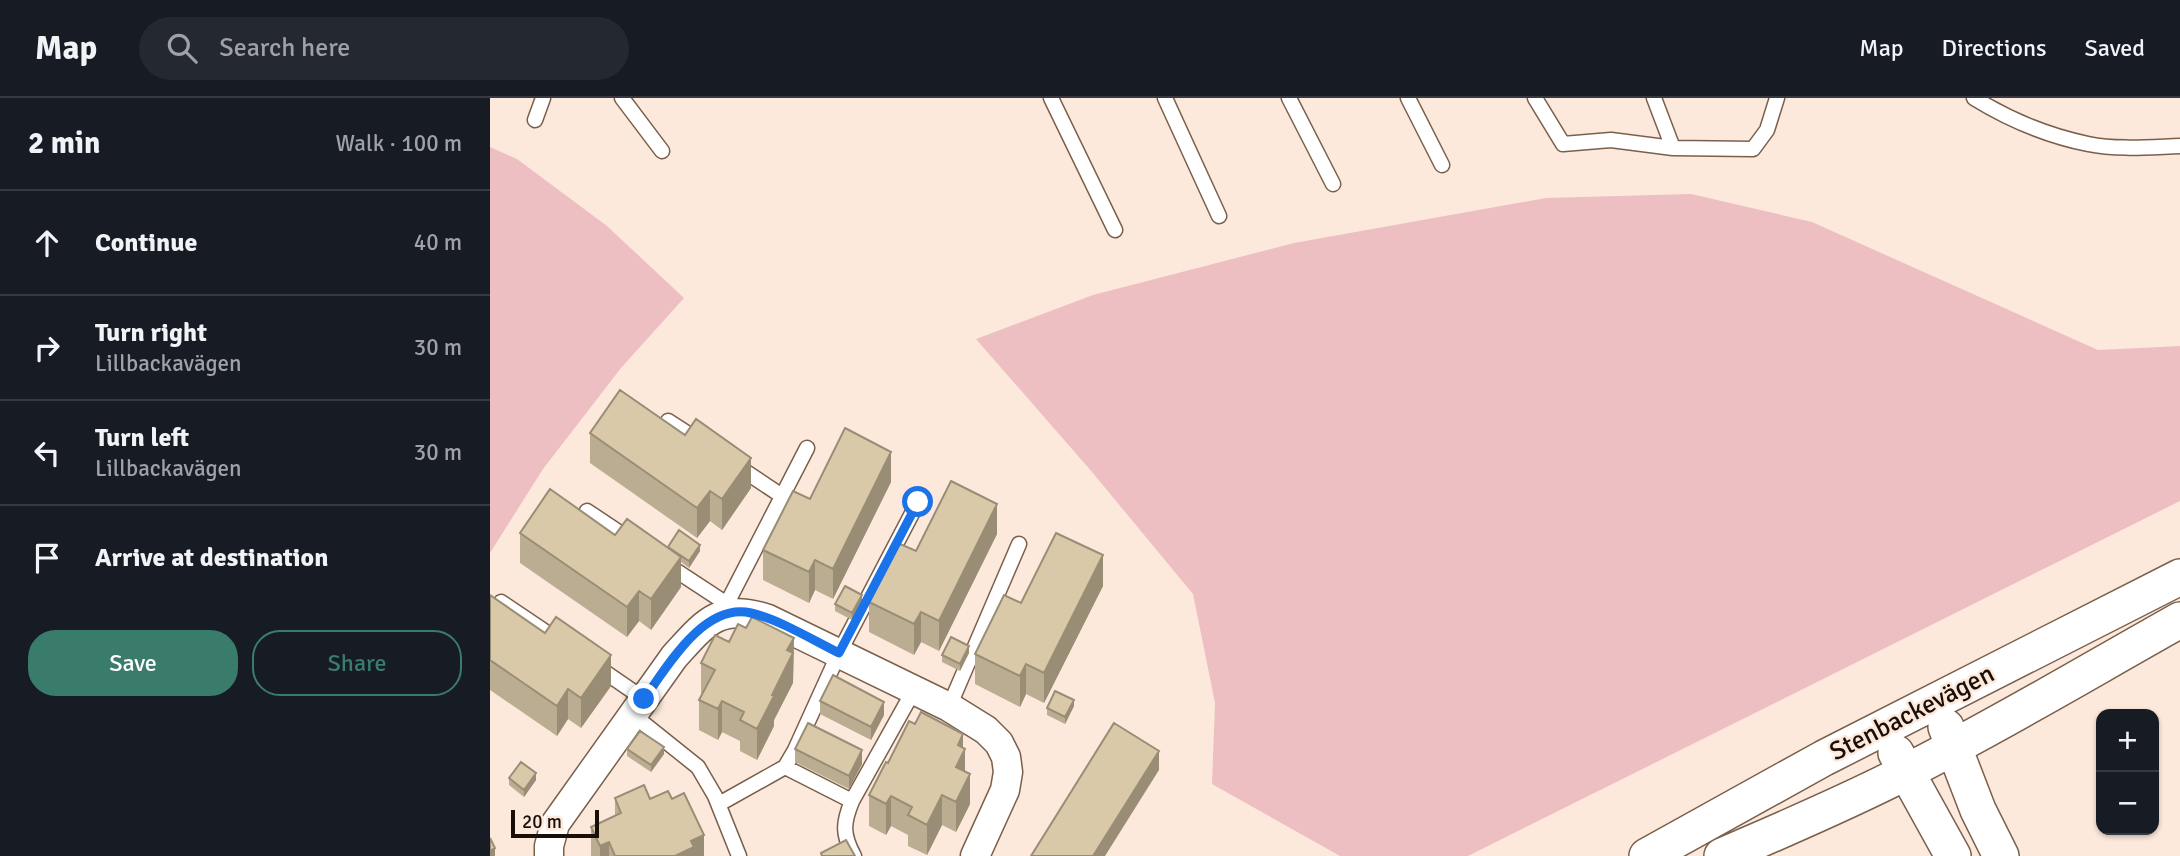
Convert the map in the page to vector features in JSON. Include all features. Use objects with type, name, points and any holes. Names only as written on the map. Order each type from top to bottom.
[{"type":"street","name":"Stenbackevägen","points":[[1647,856],[1824,758],[2180,577]]},
{"type":"street","points":[[549,856],[555,824],[681,650],[724,609],[750,612],[768,619],[949,707],[986,730],[999,743],[1006,757],[1008,772],[1005,790],[975,856]]},
{"type":"street","name":"Stenbackevägen","points":[[1722,856],[1852,799],[1906,772],[2180,620]]},
{"type":"street","points":[[1936,701],[1978,810],[2001,856]]},
{"type":"street","points":[[1882,728],[1954,856]]},
{"type":"lane","points":[[535,120],[543,98]]},
{"type":"lane","points":[[622,98],[662,151]]},
{"type":"lane","points":[[1051,98],[1115,230]]},
{"type":"lane","points":[[1166,98],[1219,215]]},
{"type":"lane","points":[[1289,98],[1333,184]]},
{"type":"lane","points":[[1408,98],[1442,165]]},
{"type":"lane","points":[[1535,98],[1563,144],[1611,140],[1673,148],[1753,149],[1767,130],[1777,98]]},
{"type":"lane","points":[[1654,98],[1673,148]]},
{"type":"lane","points":[[1974,98],[1992,109],[2057,136],[2090,145],[2125,148],[2180,146]]},
{"type":"lane","points":[[668,421],[782,496]]},
{"type":"lane","points":[[587,511],[651,554],[724,609],[807,448]]},
{"type":"lane","points":[[719,804],[785,767],[839,653],[918,502]]},
{"type":"lane","points":[[949,707],[1019,544]]},
{"type":"lane","points":[[501,602],[584,658],[639,707],[698,767],[719,804],[739,856]]},
{"type":"lane","points":[[854,856],[848,845],[844,821],[852,801],[914,690]]},
{"type":"lane","points":[[785,767],[852,801]]},
{"type":"shaded area","points":[[490,147],[517,159],[607,226],[684,298],[621,368],[543,469],[490,553]]},
{"type":"shaded area","points":[[1691,194],[1812,222],[2098,350],[2180,346],[2180,501],[1468,856],[1340,856],[1212,784],[1215,703],[1193,594],[1092,472],[976,339],[1093,295],[1294,243],[1546,198]]},
{"type":"building","points":[[620,390],[685,435],[696,419],[751,458],[722,499],[710,491],[697,508],[590,433]]},
{"type":"building","points":[[845,428],[891,452],[833,569],[815,560],[809,572],[763,550],[793,491],[810,499]]},
{"type":"building","points":[[951,481],[997,504],[939,621],[921,612],[914,624],[869,602],[898,543],[916,551]]},
{"type":"building","points":[[550,489],[615,535],[627,519],[681,557],[651,599],[639,591],[627,607],[520,533]]},
{"type":"building","points":[[679,530],[700,545],[689,561],[668,547]]},
{"type":"building","points":[[1056,533],[1103,555],[1044,673],[1026,664],[1020,676],[975,654],[1004,595],[1021,603]]},
{"type":"building","points":[[845,586],[862,595],[852,613],[835,604]]},
{"type":"building","points":[[490,595],[545,633],[556,617],[611,655],[581,698],[568,689],[557,706],[490,660]]},
{"type":"building","points":[[752,617],[794,638],[787,650],[793,653],[757,729],[740,720],[744,712],[722,701],[718,709],[699,700],[715,670],[701,663],[715,635],[729,642],[738,624],[746,628]]},
{"type":"building","points":[[951,637],[969,646],[960,664],[942,655]]},
{"type":"building","points":[[833,675],[884,702],[871,727],[820,701]]},
{"type":"building","points":[[1055,691],[1074,700],[1065,717],[1047,708]]},
{"type":"building","points":[[921,712],[963,734],[958,745],[965,749],[956,767],[970,774],[956,802],[942,795],[927,825],[908,815],[912,807],[891,796],[886,804],[869,795],[909,721],[915,724]]},
{"type":"building","points":[[808,723],[862,750],[849,776],[795,749]]},
{"type":"building","points":[[1114,723],[1159,751],[1093,856],[1031,856]]},
{"type":"building","points":[[640,731],[664,747],[651,765],[627,749]]},
{"type":"building","points":[[521,762],[536,773],[524,790],[509,778]]},
{"type":"building","points":[[644,785],[650,799],[668,791],[672,799],[684,793],[704,835],[691,841],[694,847],[675,856],[615,856],[609,842],[600,846],[591,827],[621,813],[615,798]]},
{"type":"building","points":[[490,838],[495,848],[490,851]]},
{"type":"building","points":[[846,840],[855,856],[822,856],[821,853]]},
{"type":"route","points":[[644,699],[674,657],[694,635],[711,620],[732,611],[750,612],[768,619],[839,653],[918,502]]}]
